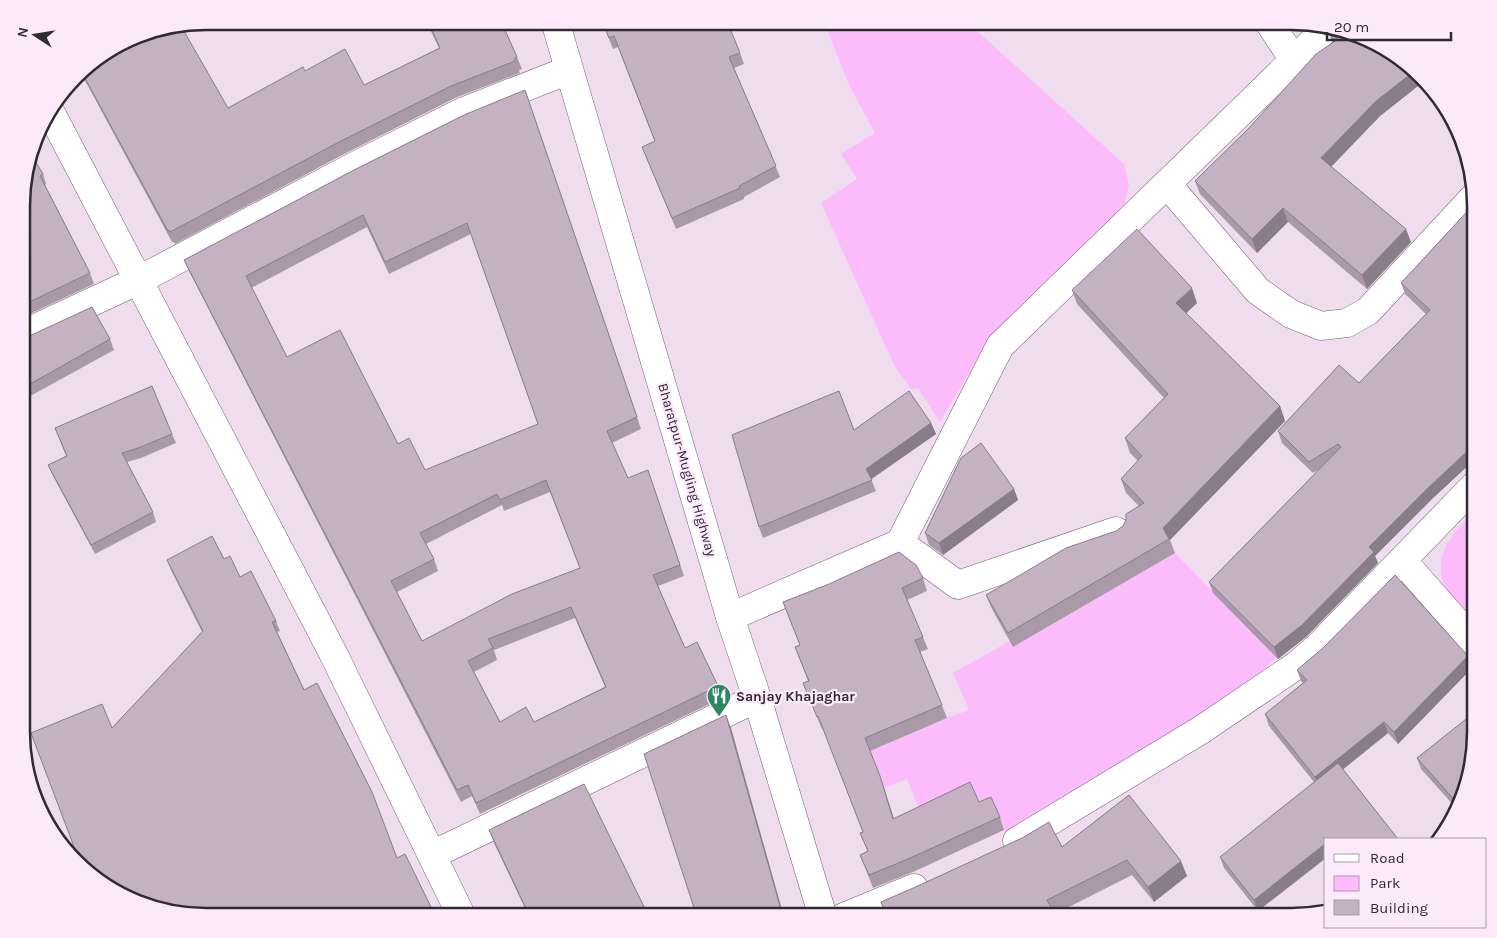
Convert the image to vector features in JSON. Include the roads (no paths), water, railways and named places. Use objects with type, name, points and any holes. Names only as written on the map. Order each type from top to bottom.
[{"type":"street","name":"Bharatpur-Mugling Highway","points":[[558,30],[730,617],[757,698],[821,908]]},
{"type":"street","points":[[1274,30],[1294,60]]},
{"type":"street","points":[[730,617],[900,543],[1000,346],[1322,33]]},
{"type":"street","points":[[30,331],[139,280],[462,112],[569,70]]},
{"type":"street","points":[[54,118],[334,655],[458,908]]},
{"type":"street","points":[[1167,184],[1258,291],[1291,314],[1321,326],[1347,323],[1368,310],[1467,205]]},
{"type":"street","points":[[996,851],[1021,839],[1202,730],[1297,665],[1317,648],[1467,493]]},
{"type":"street","points":[[900,543],[958,585],[1116,531]]},
{"type":"street","points":[[1402,560],[1467,633]]},
{"type":"street","points":[[432,855],[757,698]]},
{"type":"street","points":[[864,908],[936,879]]},
{"type":"place","name":"Sanjay Khajaghar","points":[[719,717]]}]
